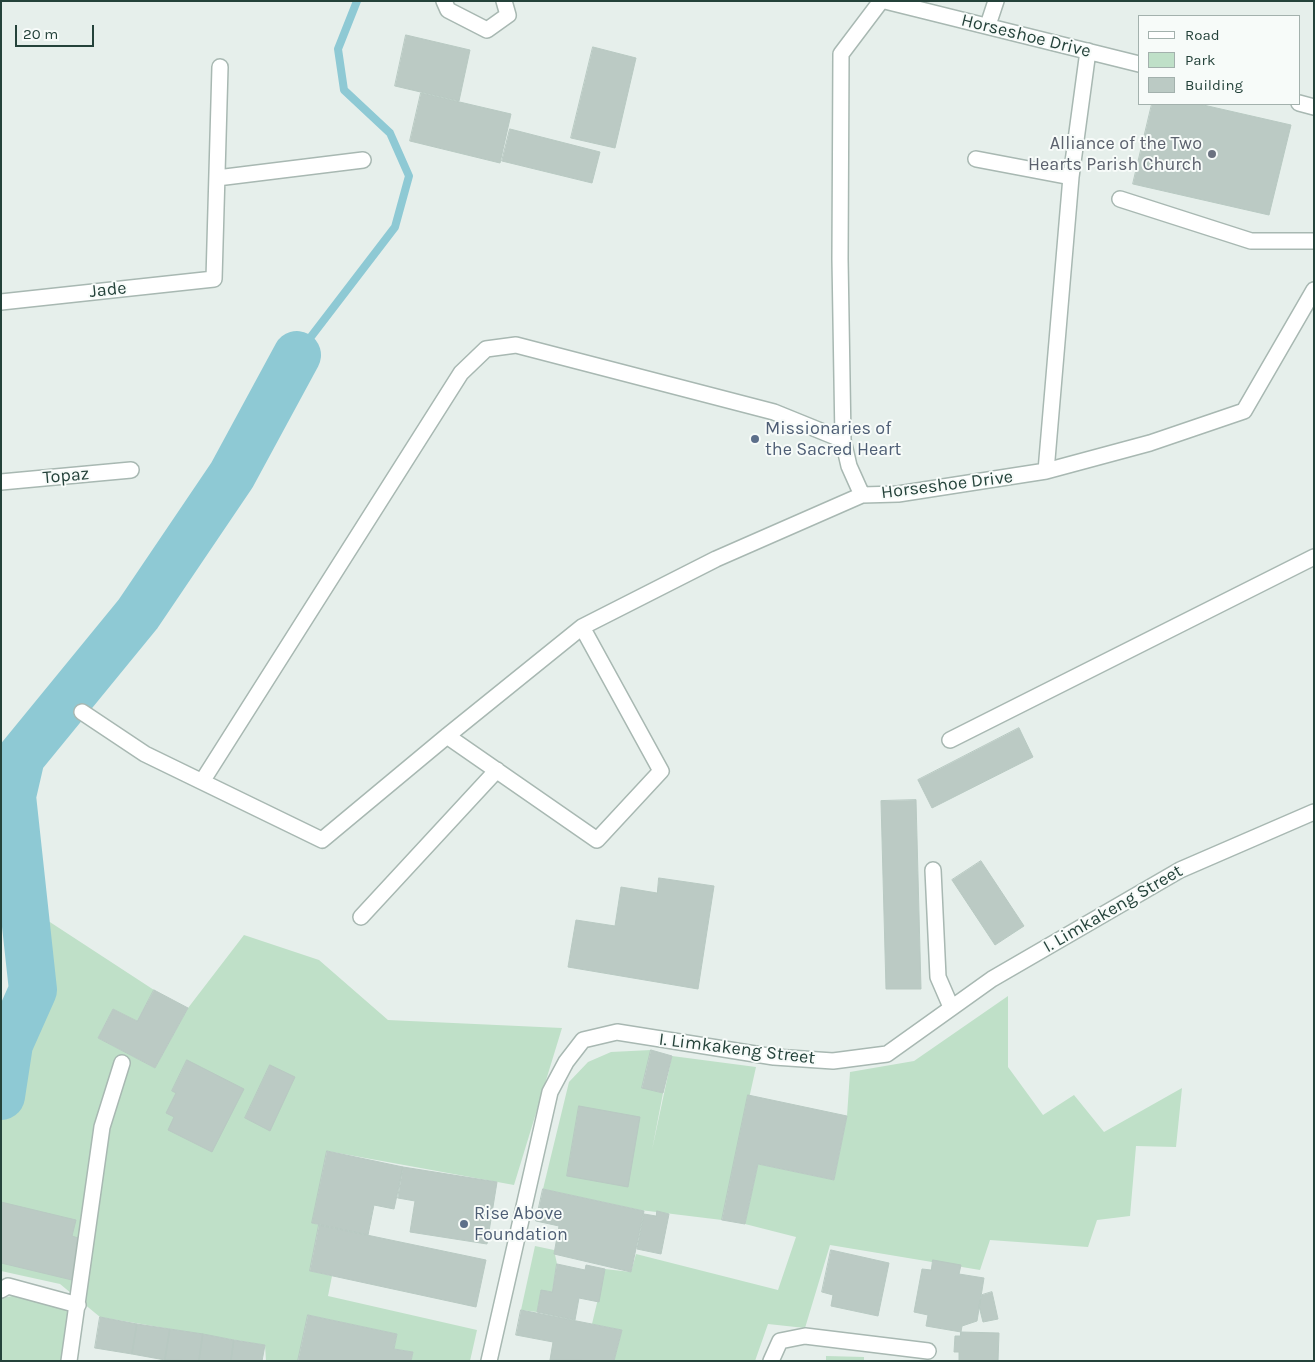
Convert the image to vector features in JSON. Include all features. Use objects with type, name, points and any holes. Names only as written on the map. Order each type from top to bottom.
[{"type":"street","points":[[444,1],[448,10],[487,30],[508,15],[504,1]]},
{"type":"street","name":"Horseshoe Drive","points":[[881,1],[841,54],[840,259],[843,440],[849,466],[862,495],[898,494],[1046,472],[1150,443],[1244,411],[1314,290]]},
{"type":"street","name":"Horseshoe Drive","points":[[885,1],[1138,64]]},
{"type":"street","points":[[988,25],[996,1]]},
{"type":"street","points":[[1046,472],[1071,177],[1088,51]]},
{"type":"street","points":[[220,67],[217,178],[363,160]]},
{"type":"street","points":[[1300,104],[1314,107]]},
{"type":"street","points":[[976,159],[1071,177]]},
{"type":"street","name":"Jade","points":[[1,302],[214,279],[217,178]]},
{"type":"street","points":[[1120,199],[1251,241],[1314,241]]},
{"type":"street","points":[[202,780],[462,373],[486,349],[516,345],[774,412],[843,440]]},
{"type":"street","name":"Topaz","points":[[1,482],[131,470]]},
{"type":"street","points":[[82,712],[145,754],[202,780],[322,840],[582,627],[716,559],[862,495]]},
{"type":"street","points":[[950,740],[1314,558]]},
{"type":"street","points":[[447,736],[597,840],[661,771],[582,627]]},
{"type":"street","points":[[361,917],[497,770]]},
{"type":"street","name":"I. Limkakeng Street","points":[[489,1361],[550,1092],[566,1062],[583,1040],[617,1032],[774,1057],[833,1061],[887,1054],[951,1007],[992,980],[1180,870],[1314,812]]},
{"type":"street","points":[[933,870],[938,976],[951,1007]]},
{"type":"street","points":[[74,1360],[78,1305],[102,1127],[122,1064]]},
{"type":"street","points":[[1,1290],[8,1286],[78,1305]]},
{"type":"street","points":[[771,1361],[780,1341],[805,1336],[928,1351]]},
{"type":"green space","points":[[33,911],[154,990],[137,1021],[113,1009],[98,1038],[155,1068],[188,1008],[244,935],[319,960],[388,1020],[562,1028],[514,1185],[327,1151],[313,1223],[319,1225],[310,1271],[332,1276],[328,1296],[477,1330],[470,1361],[411,1361],[413,1352],[394,1349],[397,1334],[308,1315],[298,1361],[266,1361],[265,1345],[100,1317],[60,1284],[1,1271],[1,1019],[22,1026],[38,998]]},
{"type":"green space","points":[[1008,996],[1008,1067],[1043,1115],[1074,1095],[1104,1132],[1182,1088],[1176,1147],[1136,1146],[1130,1216],[1097,1220],[1088,1247],[990,1240],[980,1270],[830,1245],[805,1328],[768,1324],[755,1361],[614,1361],[622,1330],[592,1324],[605,1269],[631,1272],[636,1254],[778,1290],[796,1237],[745,1224],[758,1164],[834,1180],[847,1116],[850,1072],[914,1061]]},
{"type":"green space","points":[[651,1050],[642,1087],[663,1093],[652,1150],[672,1056],[756,1067],[722,1220],[640,1210],[543,1189],[569,1082],[588,1062],[611,1052]]},
{"type":"green space","points":[[535,1246],[554,1250],[557,1264],[552,1292],[541,1291],[537,1312],[521,1310]]},
{"type":"green space","points":[[18,1295],[72,1309],[63,1361],[1,1361],[1,1298]]},
{"type":"green space","points":[[826,1356],[864,1357],[864,1361],[826,1361]]},
{"type":"building","points":[[406,35],[470,50],[459,101],[395,86]]},
{"type":"building","points":[[593,47],[636,58],[615,148],[571,138]]},
{"type":"building","points":[[421,93],[511,114],[500,163],[410,141]]},
{"type":"building","name":"Alliance of the Two Hearts Parish Church","points":[[1152,105],[1203,105],[1291,125],[1269,215],[1133,184]]},
{"type":"building","points":[[510,129],[600,152],[592,183],[502,161]]},
{"type":"building","points":[[1019,728],[1033,757],[932,808],[918,780]]},
{"type":"building","points":[[916,800],[921,989],[886,989],[881,801]]},
{"type":"building","points":[[981,861],[1024,926],[995,945],[952,880]]},
{"type":"building","points":[[659,878],[714,886],[698,989],[568,967],[576,920],[615,926],[621,887],[657,893]]},
{"type":"building","points":[[154,990],[188,1008],[155,1068],[98,1038],[113,1009],[137,1021]]},
{"type":"building","points":[[651,1050],[672,1056],[663,1093],[642,1088]]},
{"type":"building","points":[[187,1060],[244,1089],[212,1152],[168,1130],[174,1117],[166,1113],[176,1093],[172,1091]]},
{"type":"building","points":[[270,1065],[295,1077],[270,1131],[245,1118]]},
{"type":"building","points":[[748,1095],[847,1116],[834,1180],[758,1164],[745,1224],[722,1220]]},
{"type":"building","points":[[579,1106],[640,1117],[628,1187],[567,1176]]},
{"type":"building","points":[[327,1151],[403,1167],[394,1209],[374,1205],[368,1235],[312,1223]]},
{"type":"building","points":[[403,1167],[497,1182],[487,1244],[410,1232],[415,1201],[398,1198]]},
{"type":"building","points":[[543,1189],[644,1211],[631,1272],[554,1254],[559,1226],[536,1221]]},
{"type":"building","points":[[1,1202],[76,1220],[72,1236],[81,1239],[72,1280],[1,1263]]},
{"type":"building","points":[[657,1211],[669,1214],[661,1254],[637,1249],[644,1214],[656,1216]]},
{"type":"building","points":[[319,1225],[486,1260],[476,1307],[310,1271]]},
{"type":"building","points":[[831,1250],[889,1263],[878,1316],[831,1306],[833,1295],[822,1292]]},
{"type":"building","points":[[933,1260],[961,1265],[959,1274],[984,1278],[977,1321],[962,1326],[961,1332],[926,1326],[928,1315],[914,1312],[922,1269],[931,1270]]},
{"type":"building","points":[[557,1264],[585,1270],[586,1265],[605,1269],[599,1302],[579,1298],[575,1320],[537,1312],[541,1290],[552,1292]]},
{"type":"building","points":[[992,1292],[998,1319],[983,1322],[979,1306],[982,1295]]},
{"type":"building","points":[[521,1310],[622,1330],[614,1361],[550,1360],[553,1342],[516,1335]]},
{"type":"building","points":[[308,1315],[397,1334],[394,1349],[413,1352],[411,1361],[298,1361]]},
{"type":"building","points":[[100,1317],[137,1324],[132,1354],[95,1348]]},
{"type":"building","points":[[137,1324],[170,1329],[165,1360],[132,1354]]},
{"type":"building","points":[[170,1329],[203,1334],[199,1361],[165,1360]]},
{"type":"building","points":[[961,1332],[999,1333],[998,1361],[959,1361],[959,1352],[954,1352],[955,1336],[960,1336]]},
{"type":"building","points":[[203,1334],[234,1340],[231,1361],[199,1361]]},
{"type":"building","points":[[234,1340],[265,1345],[262,1361],[231,1361]]},
{"type":"waterway","points":[[297,355],[395,227],[409,176],[390,133],[344,90],[338,49],[357,1]]},
{"type":"waterway","points":[[1,1096],[9,1044],[33,990],[12,796],[21,757],[138,614],[232,475],[297,355]]},
{"type":"place","name":"Alliance of the Two Hearts Parish Church","points":[[1212,154]]},
{"type":"place","name":"Missionaries of the Sacred Heart","points":[[755,439]]},
{"type":"place","name":"Rise Above Foundation","points":[[464,1224]]}]
